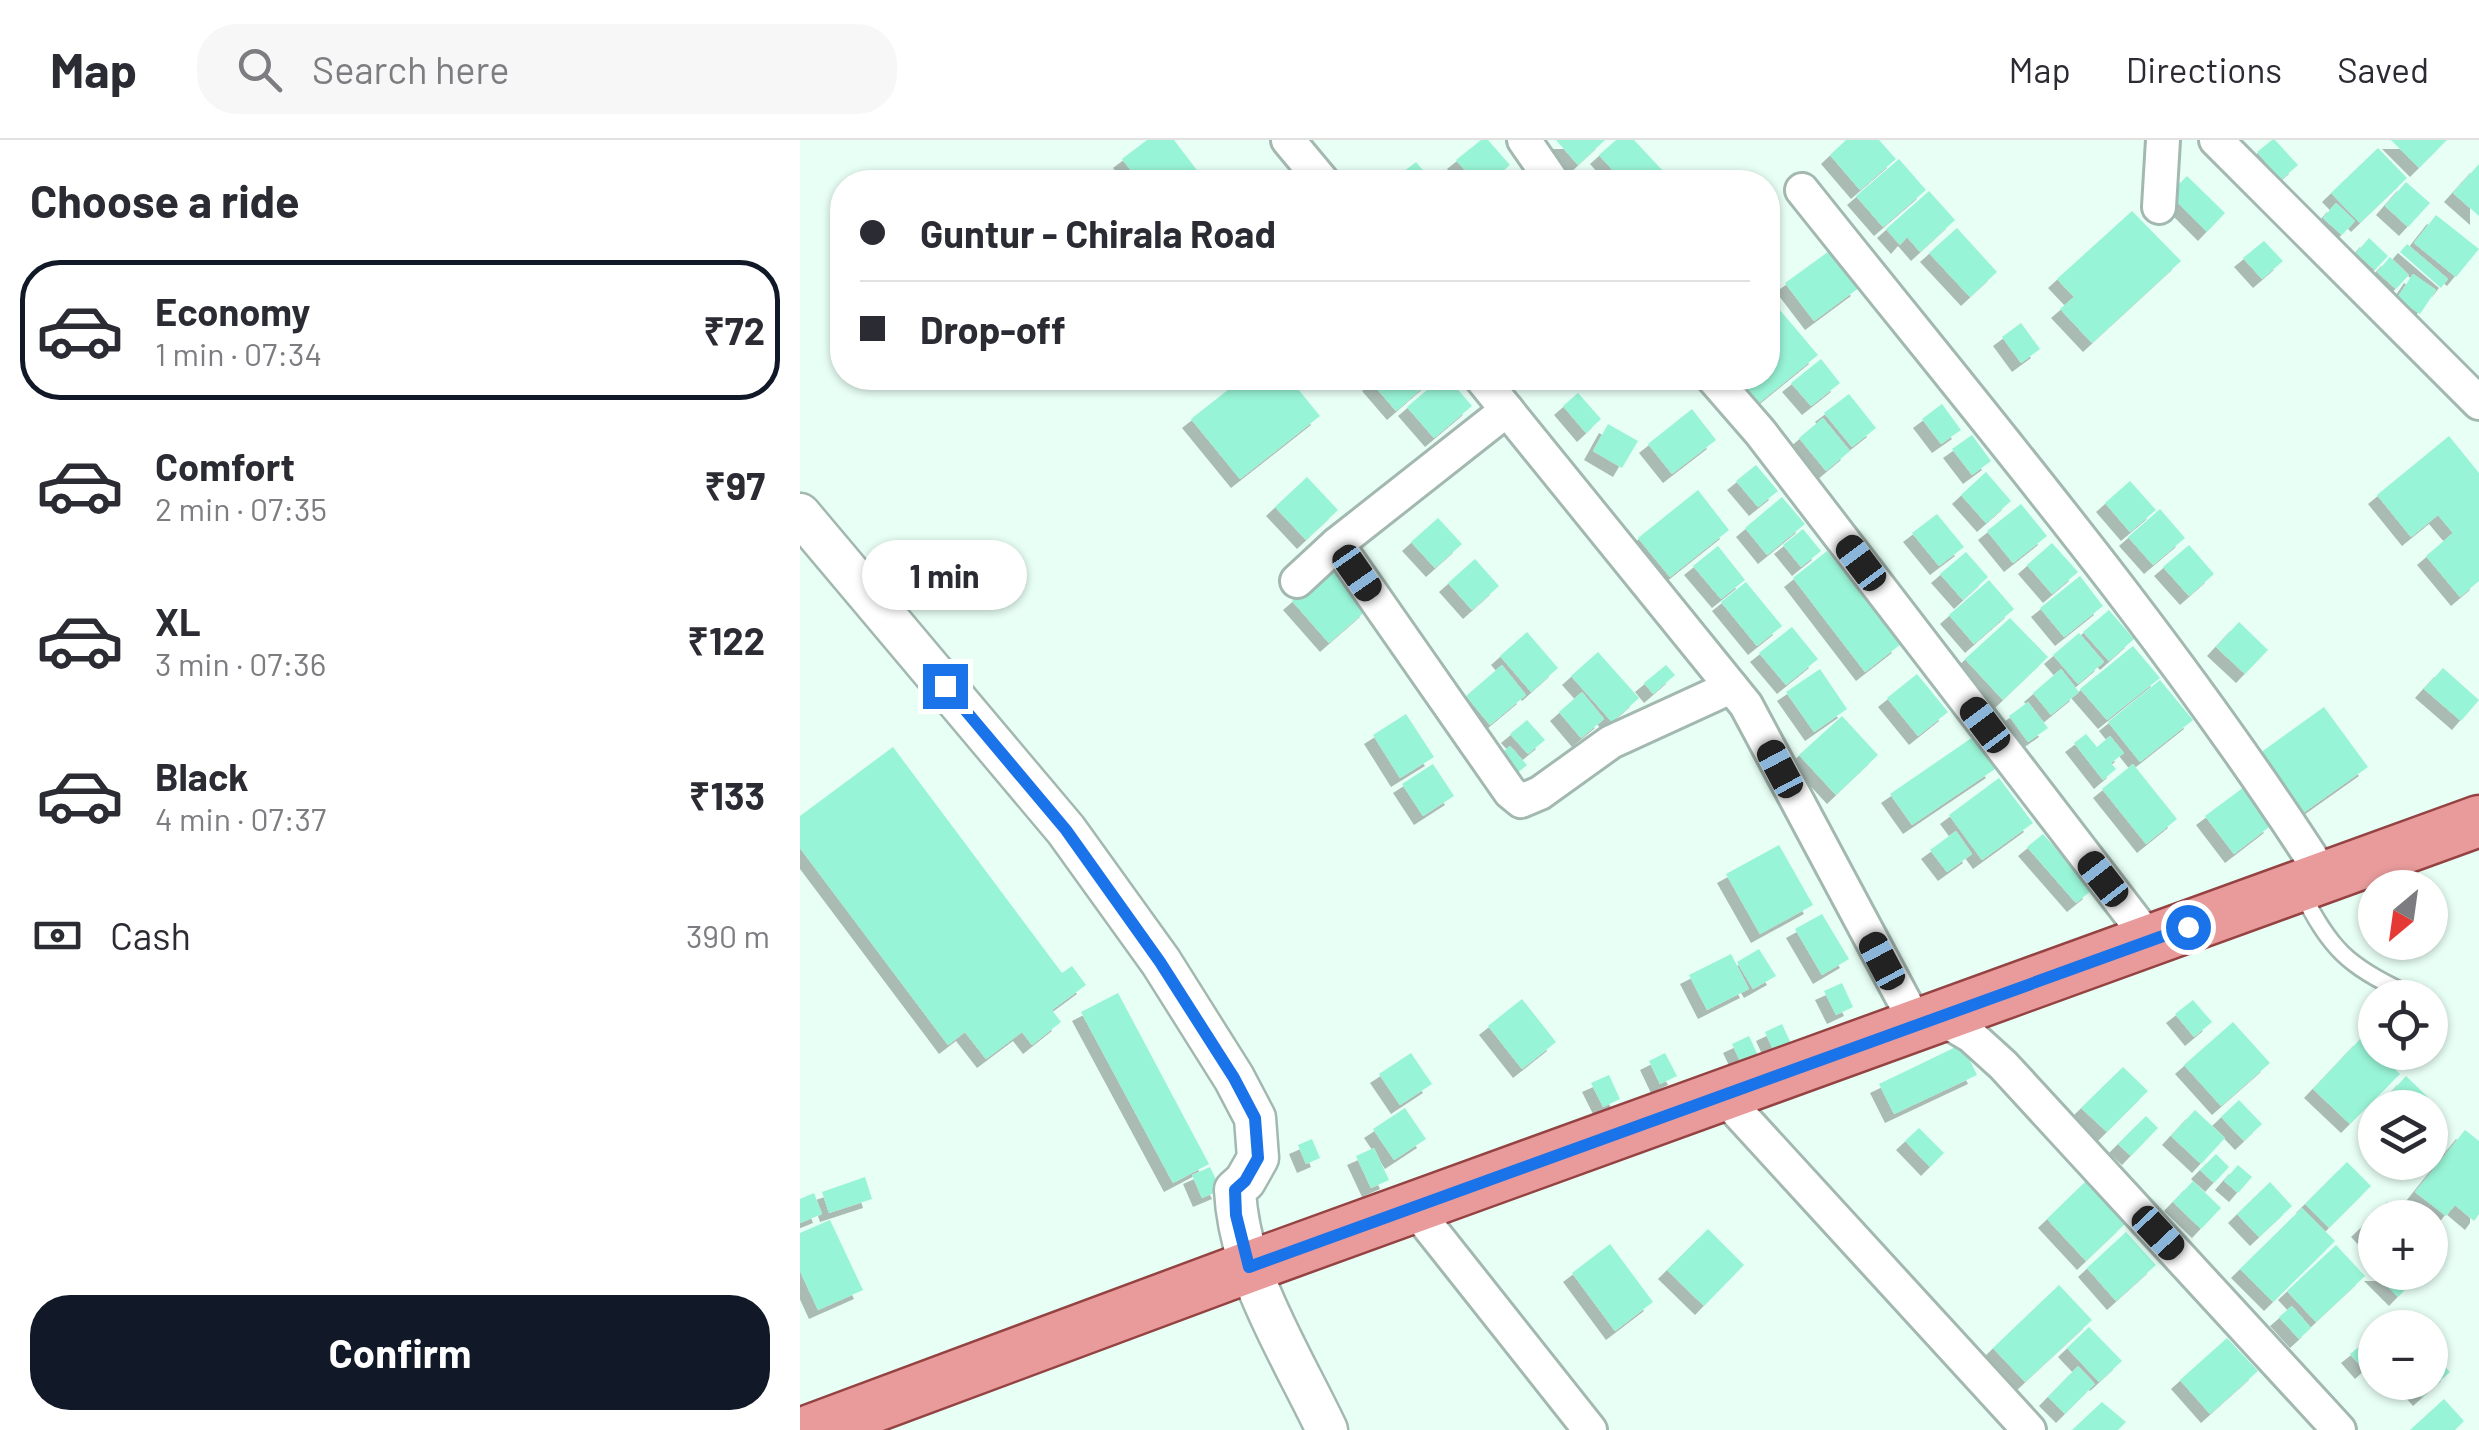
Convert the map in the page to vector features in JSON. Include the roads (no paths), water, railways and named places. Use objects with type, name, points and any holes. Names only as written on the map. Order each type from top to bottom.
[{"type":"main road","points":[[811,1430],[2479,821]]},
{"type":"street","points":[[1288,140],[1312,170]]},
{"type":"street","points":[[1524,140],[1545,170]]},
{"type":"street","points":[[2159,207],[2163,140]]},
{"type":"street","points":[[2216,140],[2479,403]]},
{"type":"street","points":[[1802,190],[2176,663],[2256,771],[2311,882]]},
{"type":"street","points":[[1490,390],[1746,705],[1928,1021],[1971,1036],[2003,1064],[2339,1430]]},
{"type":"street","points":[[1723,390],[1760,432],[2150,940]]},
{"type":"street","points":[[1297,581],[1337,544],[1506,410]]},
{"type":"street","points":[[800,514],[1066,830],[1160,962],[1234,1078],[1255,1118],[1258,1158],[1235,1190],[1236,1215],[1249,1267],[1327,1430]]},
{"type":"street","points":[[1337,544],[1510,792],[1521,801],[1540,793],[1611,742],[1731,687]]},
{"type":"street","points":[[1723,1096],[2029,1430]]},
{"type":"street","points":[[1414,1208],[1590,1430]]},
{"type":"lane","points":[[2311,882],[2317,924],[2341,955],[2378,980]]}]
